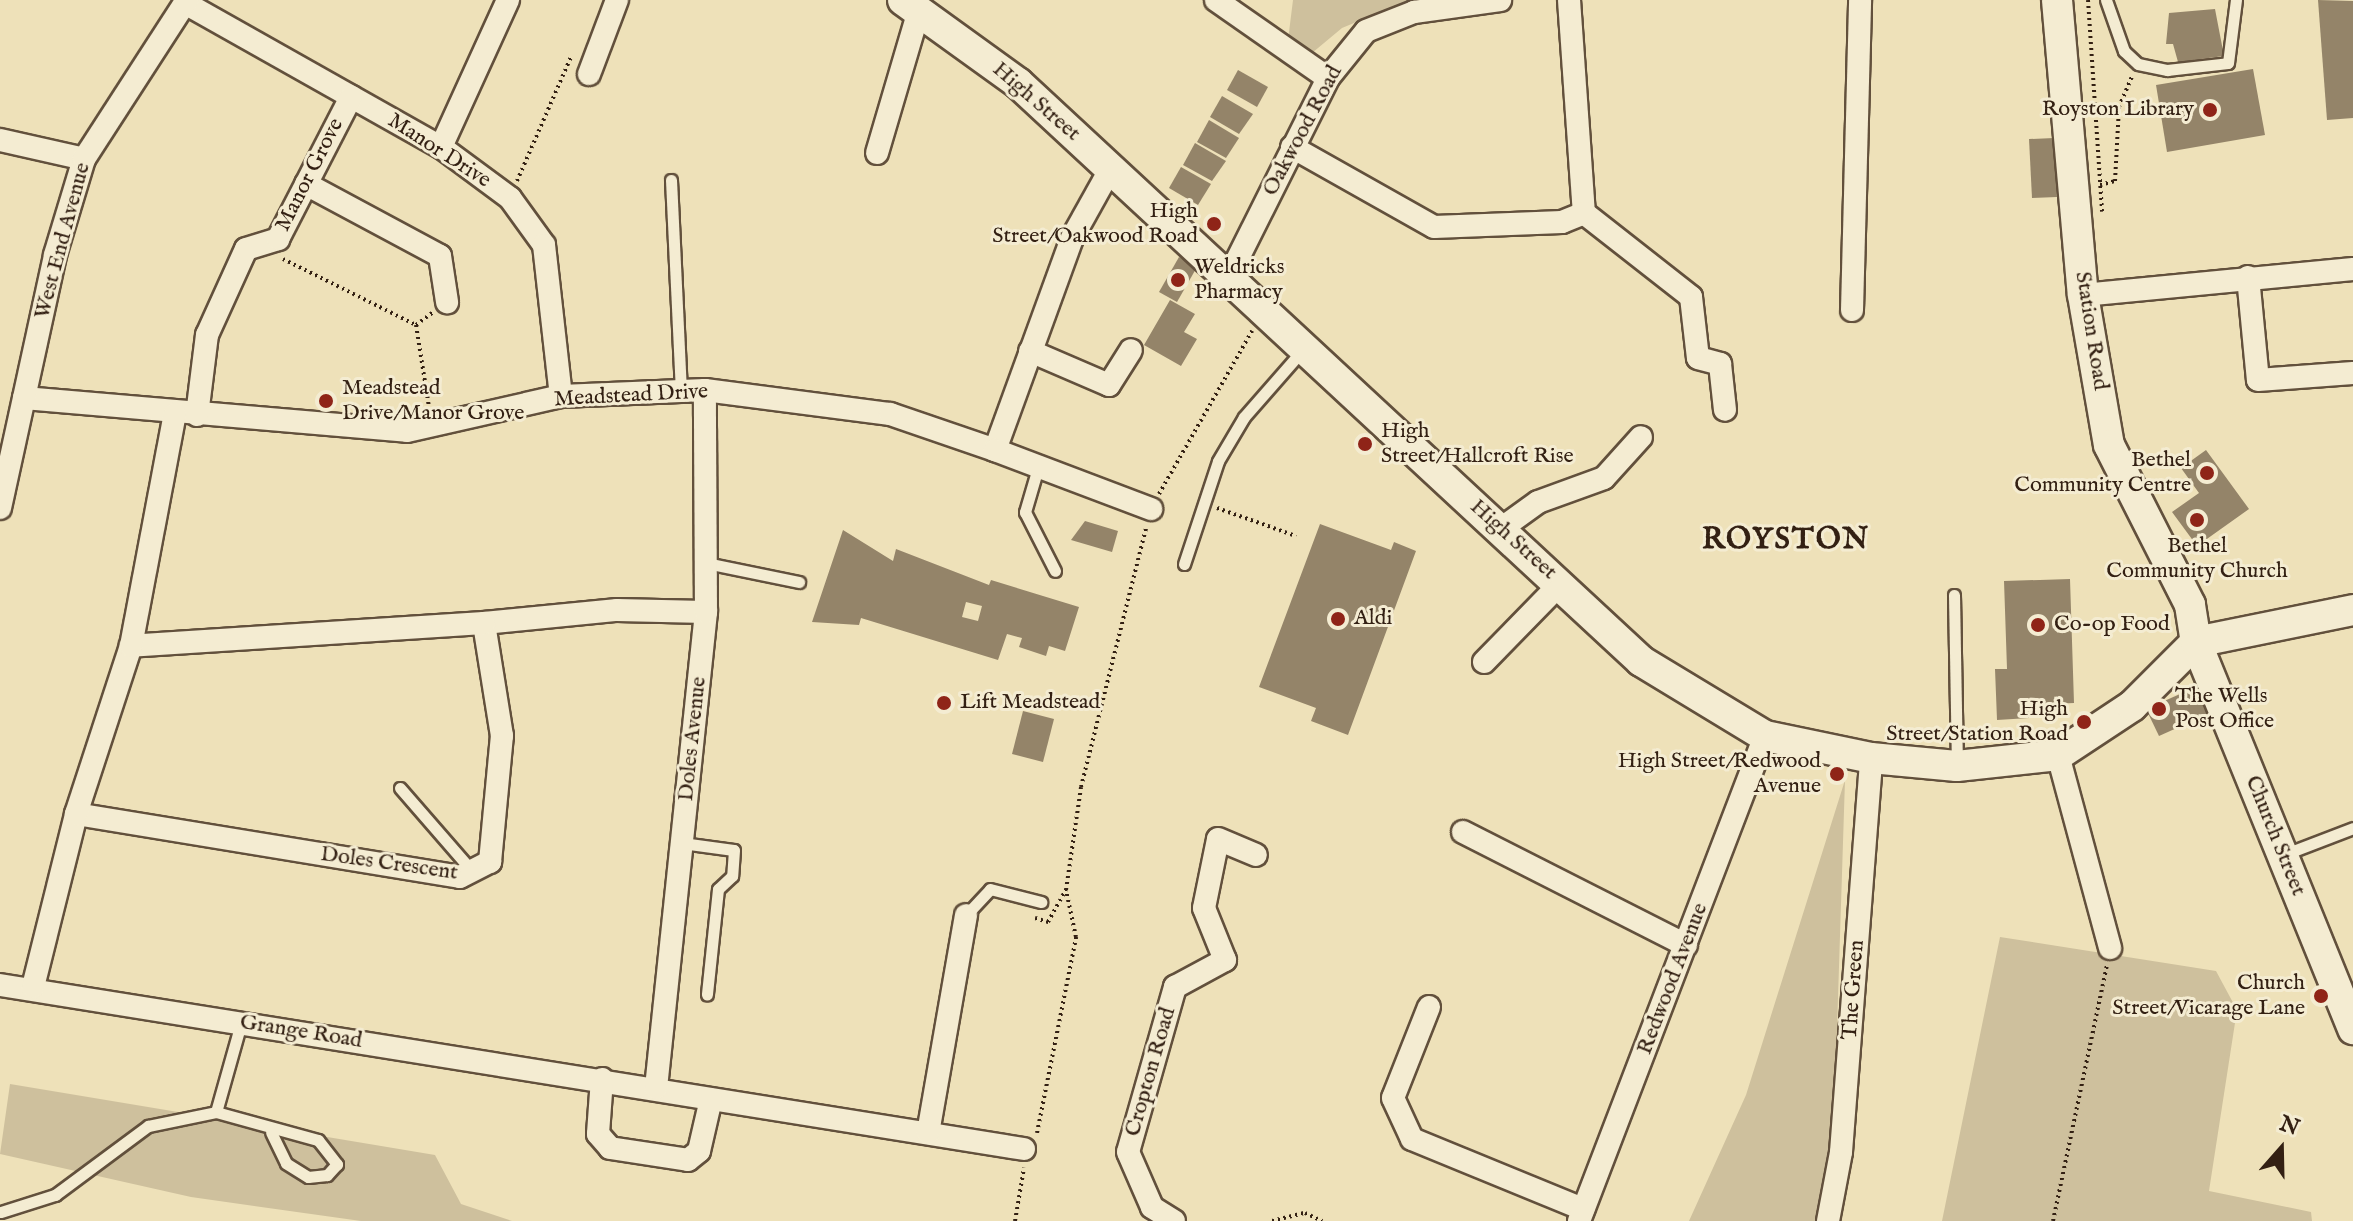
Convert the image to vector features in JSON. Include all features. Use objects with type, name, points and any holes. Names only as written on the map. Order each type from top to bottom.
[{"type":"main road","name":"Station Road","points":[[2057,0],[2083,295],[2109,445],[2190,605],[2196,642]]},
{"type":"main road","name":"High Street","points":[[911,5],[1018,83],[1229,276],[1301,352],[1502,528],[1641,661],[1765,736],[1871,758],[1957,766],[2058,755],[2132,706],[2196,642]]},
{"type":"main road","points":[[2196,642],[2353,610]]},
{"type":"main road","name":"Church Street","points":[[2196,642],[2353,1029]]},
{"type":"street","points":[[441,147],[508,0]]},
{"type":"street","points":[[589,74],[617,0]]},
{"type":"street","points":[[1216,0],[1328,78]]},
{"type":"street","name":"Oakwood Road","points":[[1229,276],[1328,78],[1366,31],[1414,12],[1500,0]]},
{"type":"street","points":[[1569,0],[1584,213],[1691,297],[1698,358],[1720,364],[1725,410]]},
{"type":"street","points":[[1852,310],[1860,0]]},
{"type":"street","name":"Manor Drive","points":[[186,2],[441,147],[510,198],[544,245],[561,396]]},
{"type":"street","name":"West End Avenue","points":[[0,508],[5,474],[84,159],[186,2]]},
{"type":"street","name":"High Street","points":[[877,153],[911,5]]},
{"type":"street","name":"Manor Grove","points":[[33,987],[76,814],[131,646],[207,335],[246,249],[278,239],[351,97]]},
{"type":"street","points":[[0,140],[84,159]]},
{"type":"street","points":[[1292,147],[1434,227],[1562,222],[1584,213]]},
{"type":"street","points":[[995,450],[1072,238],[1111,168]]},
{"type":"street","points":[[306,184],[440,256],[447,302]]},
{"type":"street","points":[[2083,295],[2353,269]]},
{"type":"street","points":[[2248,277],[2258,380],[2353,373]]},
{"type":"street","points":[[1030,351],[1109,385],[1131,350]]},
{"type":"street","name":"Meadstead Drive","points":[[24,398],[186,415],[407,431],[561,396],[705,390],[890,414],[995,450],[1037,471],[1151,509]]},
{"type":"street","name":"Doles Avenue","points":[[656,1088],[706,612],[705,390]]},
{"type":"street","points":[[1502,528],[1538,502],[1604,478],[1641,437]]},
{"type":"street","points":[[1484,662],[1561,583]]},
{"type":"street","points":[[131,646],[484,623],[617,610],[706,612]]},
{"type":"street","name":"Doles Crescent","points":[[76,814],[460,877],[474,874],[490,862],[502,736],[484,623]]},
{"type":"street","name":"Redwood Avenue","points":[[1581,1215],[1765,736]]},
{"type":"street","points":[[2058,755],[2110,948]]},
{"type":"street","name":"The Green","points":[[1828,1221],[1841,1152],[1871,758]]},
{"type":"street","points":[[1463,832],[1686,945]]},
{"type":"street","name":"Cropton Road","points":[[1174,1221],[1152,1207],[1128,1152],[1175,987],[1225,960],[1204,908],[1218,839],[1256,855]]},
{"type":"street","points":[[928,1133],[966,915]]},
{"type":"street","name":"Grange Road","points":[[0,985],[33,987],[1024,1149]]},
{"type":"street","points":[[1429,1007],[1393,1098],[1412,1139],[1581,1215]]},
{"type":"street","points":[[602,1079],[598,1134],[610,1148],[688,1160],[699,1151],[711,1099]]},
{"type":"lane","points":[[2106,0],[2116,38],[2138,64],[2167,70],[2228,63],[2236,0]]},
{"type":"lane","points":[[671,180],[681,391]]},
{"type":"lane","points":[[1184,564],[1218,461],[1244,417],[1301,352]]},
{"type":"lane","points":[[1037,471],[1025,512],[1055,571]]},
{"type":"lane","points":[[706,563],[799,582]]},
{"type":"lane","points":[[1954,595],[1957,766]]},
{"type":"lane","points":[[400,788],[474,874]]},
{"type":"lane","points":[[2282,855],[2353,828]]},
{"type":"lane","points":[[682,843],[734,850],[732,876],[718,889],[707,994]]},
{"type":"lane","points":[[966,915],[990,889],[1041,902]]},
{"type":"lane","points":[[216,1112],[241,1022]]},
{"type":"lane","points":[[1,1212],[55,1195],[148,1126],[216,1112],[271,1132],[318,1140],[337,1155],[337,1164],[327,1175],[308,1177],[286,1163],[271,1132]]},
{"type":"path","points":[[510,198],[578,42]]},
{"type":"path","points":[[2101,185],[2115,181],[2119,107],[2138,64]]},
{"type":"path","points":[[278,239],[282,259],[416,325],[432,425]]},
{"type":"path","points":[[1015,1221],[1024,1149],[1036,1138],[1076,937],[1066,890],[1081,787],[1151,509],[1263,311]]},
{"type":"path","points":[[1220,493],[1214,507],[1296,536]]},
{"type":"path","points":[[2053,1221],[2110,948]]},
{"type":"path","points":[[1272,1221],[1305,1213],[1322,1221]]},
{"type":"shaded area","points":[[1293,0],[1409,0],[1342,28],[1312,53],[1288,40]]},
{"type":"shaded area","points":[[1845,780],[1834,1123],[1816,1221],[1689,1221],[1746,1095]]},
{"type":"shaded area","points":[[2000,937],[2216,971],[2237,1010],[2209,1191],[2311,1212],[2312,1221],[1942,1221]]},
{"type":"shaded area","points":[[10,1084],[435,1155],[461,1204],[512,1221],[361,1221],[191,1197],[0,1154]]},
{"type":"building","points":[[2318,0],[2353,1],[2353,118],[2327,120]]},
{"type":"building","points":[[2215,9],[2224,56],[2178,62],[2173,44],[2166,44],[2169,13]]},
{"type":"building","name":"Royston Library","points":[[2253,69],[2265,135],[2167,152],[2156,85]]},
{"type":"building","points":[[1238,70],[1268,87],[1257,107],[1227,90]]},
{"type":"building","points":[[1222,96],[1253,114],[1239,134],[1210,117]]},
{"type":"building","points":[[1209,120],[1239,138],[1226,158],[1197,142]]},
{"type":"building","points":[[2054,138],[2057,197],[2032,198],[2029,139]]},
{"type":"building","points":[[1195,143],[1226,161],[1212,181],[1183,165]]},
{"type":"building","points":[[1181,167],[1211,184],[1198,205],[1169,188]]},
{"type":"building","name":"Weldricks Pharmacy","points":[[1179,257],[1197,267],[1177,302],[1159,292]]},
{"type":"building","points":[[1170,300],[1195,314],[1184,332],[1197,339],[1181,366],[1144,345]]},
{"type":"building","points":[[2206,450],[2249,509],[2197,546],[2172,512],[2199,493],[2181,468]]},
{"type":"building","points":[[1085,521],[1118,531],[1112,552],[1071,540]]},
{"type":"building","name":"Aldi","points":[[1320,524],[1391,550],[1394,542],[1416,551],[1348,735],[1311,721],[1316,708],[1259,687]]},
{"type":"building","points":[[843,530],[893,561],[896,549],[989,585],[991,580],[1079,607],[1065,651],[1049,646],[1046,656],[1019,647],[1022,638],[1007,634],[998,660],[861,618],[859,625],[812,622]],"holes":[[[966,602],[982,606],[978,621],[962,617]]]},
{"type":"building","name":"Co-op Food","points":[[2070,579],[2074,703],[2028,705],[2029,718],[1997,720],[1995,669],[2007,669],[2004,581]]},
{"type":"building","points":[[2196,687],[2208,714],[2159,736],[2146,709]]},
{"type":"building","points":[[1023,711],[1054,719],[1043,762],[1012,754]]},
{"type":"place","name":"Royston Library","points":[[2210,110]]},
{"type":"place","name":"High Street/Oakwood Road","points":[[1214,224]]},
{"type":"place","name":"Weldricks Pharmacy","points":[[1178,280]]},
{"type":"place","name":"Meadstead Drive/Manor Grove","points":[[326,401]]},
{"type":"place","name":"High Street/Hallcroft Rise","points":[[1365,444]]},
{"type":"place","name":"Bethel Community Centre","points":[[2207,473]]},
{"type":"place","name":"Bethel Community Church","points":[[2197,520]]},
{"type":"place","name":"Aldi","points":[[1338,619]]},
{"type":"place","name":"Co-op Food","points":[[2038,625]]},
{"type":"place","name":"Lift Meadstead","points":[[944,703]]},
{"type":"place","name":"The Wells Post Office","points":[[2159,709]]},
{"type":"place","name":"High Street/Station Road","points":[[2084,722]]},
{"type":"place","name":"High Street/Redwood Avenue","points":[[1837,774]]},
{"type":"place","name":"Church Street/Vicarage Lane","points":[[2321,996]]},
{"type":"district","name":"ROYSTON","points":[[1786,540]]}]
